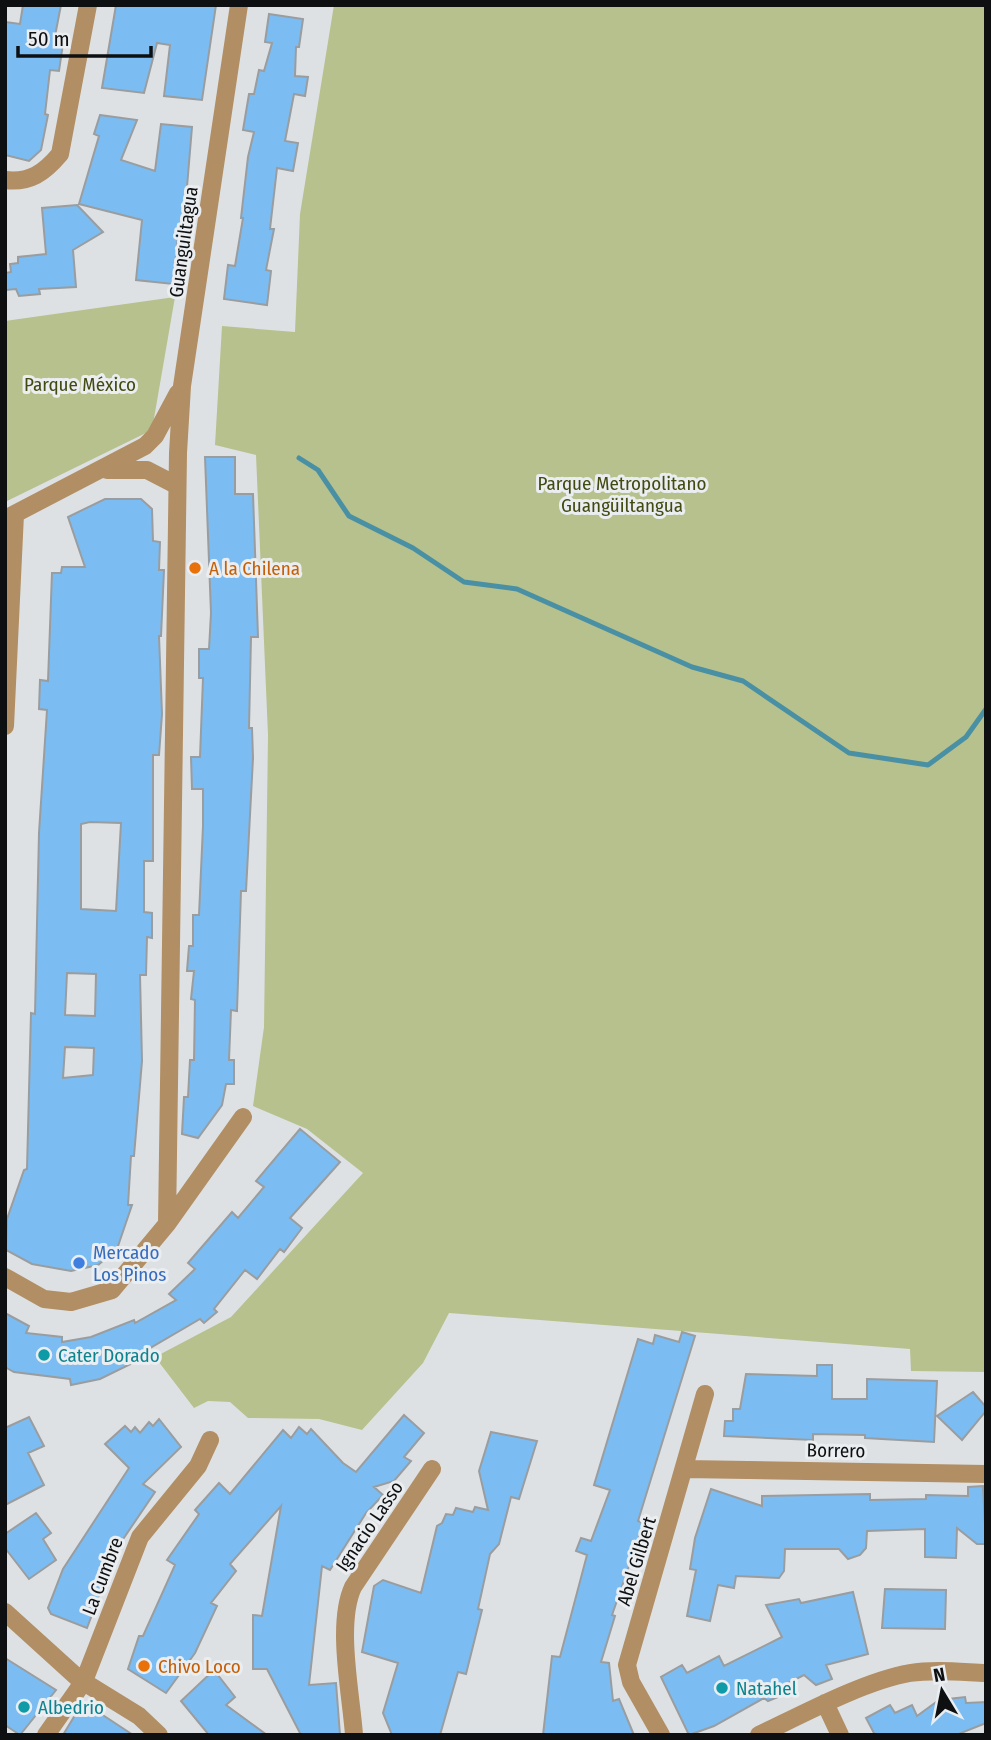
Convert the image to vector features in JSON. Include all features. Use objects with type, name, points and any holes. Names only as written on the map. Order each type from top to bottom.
[{"type":"street","points":[[5,180],[21,182],[45,172],[60,154],[88,5]]},
{"type":"street","name":"Guanguiltagua","points":[[167,1224],[176,485],[182,386],[239,5]]},
{"type":"street","points":[[5,726],[10,516],[102,471],[145,446],[155,436],[182,386]]},
{"type":"street","points":[[102,471],[147,470],[176,485]]},
{"type":"street","points":[[5,1277],[44,1299],[71,1302],[93,1298],[112,1290],[167,1224],[243,1117]]},
{"type":"street","name":"Abel Gilbert","points":[[660,1735],[629,1678],[627,1665],[705,1394]]},
{"type":"street","name":"La Cumbre","points":[[46,1735],[84,1681],[140,1537],[198,1466],[210,1440]]},
{"type":"street","name":"Ignacio Lasso","points":[[354,1735],[345,1622],[347,1602],[353,1587],[432,1469]]},
{"type":"street","name":"Borrero","points":[[685,1469],[986,1474]]},
{"type":"street","points":[[5,1612],[84,1681],[139,1716],[159,1735]]},
{"type":"street","points":[[759,1735],[825,1703],[909,1673],[986,1673]]},
{"type":"street","points":[[825,1703],[840,1735]]},
{"type":"green space","name":"Parque Metropolitano Guangüiltangua","points":[[334,5],[986,5],[986,1372],[911,1371],[910,1349],[449,1313],[423,1363],[362,1430],[319,1419],[248,1418],[230,1402],[208,1401],[194,1408],[155,1357],[231,1317],[363,1173],[307,1129],[253,1106],[264,1027],[268,735],[256,455],[215,445],[222,326],[295,332],[300,214]]},
{"type":"green space","name":"Parque México","points":[[175,297],[152,430],[5,502],[5,321]]},
{"type":"building","points":[[23,5],[61,5],[55,36],[64,37],[59,71],[50,70],[45,114],[48,115],[41,150],[29,161],[5,155],[5,22],[20,24]]},
{"type":"building","points":[[116,5],[216,5],[202,100],[164,96],[170,45],[157,43],[144,93],[102,88]]},
{"type":"building","points":[[269,14],[303,19],[299,47],[296,47],[295,76],[308,77],[305,96],[294,94],[285,141],[298,143],[293,171],[277,168],[270,229],[274,229],[266,270],[271,271],[267,305],[224,299],[228,265],[235,266],[243,218],[248,157],[254,132],[243,130],[249,94],[254,94],[259,70],[264,71],[272,43],[265,42]]},
{"type":"building","points":[[100,115],[137,120],[121,160],[155,171],[161,124],[192,127],[185,211],[191,212],[187,237],[178,236],[173,284],[136,280],[142,220],[79,204],[99,136],[94,134]]},
{"type":"building","points":[[77,205],[103,232],[73,250],[76,287],[39,289],[40,294],[19,296],[16,289],[6,290],[5,273],[11,272],[10,264],[18,263],[18,257],[46,254],[42,208]]},
{"type":"building","points":[[205,457],[235,457],[235,494],[253,494],[258,637],[251,637],[249,728],[252,728],[253,758],[246,891],[241,891],[237,1011],[231,1010],[229,1060],[234,1060],[234,1084],[226,1084],[222,1105],[198,1138],[182,1134],[190,1060],[194,1060],[195,1000],[191,999],[194,971],[187,971],[189,946],[193,946],[193,915],[199,915],[203,826],[203,789],[192,789],[191,757],[200,757],[203,678],[199,678],[199,649],[209,649],[211,613]]},
{"type":"building","points":[[105,499],[141,499],[152,509],[153,541],[160,542],[159,570],[164,570],[159,636],[162,714],[159,755],[153,755],[153,861],[144,861],[144,912],[152,913],[152,938],[147,937],[146,975],[140,975],[142,1061],[134,1156],[131,1156],[128,1205],[132,1205],[117,1249],[98,1265],[71,1271],[32,1264],[6,1250],[7,1219],[24,1170],[27,1169],[31,1013],[35,1014],[39,833],[47,710],[39,709],[40,680],[48,681],[52,573],[61,573],[62,567],[85,567],[68,517]],"holes":[[[121,823],[116,911],[81,909],[81,824]],[[67,973],[96,974],[95,1016],[65,1015]],[[65,1047],[94,1048],[93,1075],[63,1078]]]},
{"type":"building","points":[[300,1129],[340,1162],[290,1218],[302,1228],[284,1252],[280,1249],[257,1279],[245,1270],[214,1309],[217,1312],[204,1323],[200,1319],[147,1350],[149,1355],[100,1379],[71,1385],[70,1379],[14,1372],[5,1367],[5,1313],[29,1326],[26,1333],[62,1337],[62,1342],[91,1337],[134,1320],[135,1323],[176,1300],[169,1294],[195,1269],[188,1263],[232,1212],[238,1218],[264,1187],[256,1181]]},
{"type":"building","points":[[682,1332],[695,1336],[638,1521],[644,1523],[612,1615],[615,1616],[601,1662],[609,1663],[613,1701],[619,1699],[634,1735],[543,1735],[552,1656],[560,1657],[587,1555],[576,1551],[581,1538],[591,1541],[610,1490],[594,1485],[638,1339],[653,1344],[655,1335],[679,1342]]},
{"type":"building","points":[[817,1365],[832,1365],[832,1399],[867,1399],[867,1379],[937,1381],[934,1442],[865,1438],[865,1435],[813,1434],[813,1440],[724,1436],[725,1421],[733,1421],[733,1409],[740,1409],[746,1374],[817,1376]]},
{"type":"building","points":[[973,1392],[986,1407],[986,1411],[962,1440],[937,1416]]},
{"type":"building","points":[[404,1415],[424,1433],[404,1457],[411,1461],[394,1481],[374,1487],[383,1495],[366,1513],[330,1570],[322,1566],[309,1685],[336,1683],[340,1735],[301,1735],[267,1669],[253,1669],[253,1615],[262,1616],[281,1506],[230,1564],[236,1571],[211,1603],[217,1606],[195,1653],[166,1693],[128,1669],[139,1636],[143,1636],[175,1565],[167,1560],[199,1514],[195,1510],[219,1483],[230,1494],[283,1430],[291,1438],[299,1427],[307,1434],[311,1429],[343,1463],[356,1472]]},
{"type":"building","points":[[29,1417],[44,1446],[28,1453],[44,1485],[5,1505],[5,1428]]},
{"type":"building","points":[[159,1419],[181,1447],[143,1484],[155,1492],[94,1582],[103,1585],[87,1628],[51,1614],[48,1608],[63,1569],[129,1468],[105,1444],[125,1426],[131,1432],[135,1427],[140,1433],[149,1422],[153,1426]]},
{"type":"building","points":[[491,1432],[537,1441],[519,1499],[511,1497],[499,1544],[490,1554],[478,1609],[482,1610],[466,1674],[458,1672],[440,1735],[392,1735],[383,1713],[398,1663],[362,1652],[374,1586],[383,1580],[421,1593],[437,1526],[442,1523],[446,1514],[453,1515],[456,1508],[473,1512],[475,1507],[488,1510],[479,1471]]},
{"type":"building","points":[[983,1486],[986,1544],[977,1544],[957,1528],[956,1558],[925,1557],[925,1529],[867,1531],[866,1548],[860,1555],[848,1559],[839,1549],[785,1549],[784,1571],[779,1578],[736,1576],[734,1588],[718,1585],[710,1621],[687,1616],[696,1570],[690,1569],[695,1538],[711,1489],[762,1506],[762,1496],[870,1494],[870,1500],[926,1499],[926,1495],[968,1496],[968,1487]]},
{"type":"building","points":[[36,1513],[51,1533],[43,1539],[56,1560],[29,1579],[5,1548],[5,1534]]},
{"type":"building","points":[[885,1589],[946,1590],[945,1629],[882,1628]]},
{"type":"building","points":[[853,1592],[868,1654],[826,1665],[832,1679],[816,1685],[804,1675],[780,1687],[783,1695],[768,1701],[764,1698],[714,1726],[689,1735],[661,1677],[682,1665],[687,1673],[719,1656],[724,1666],[782,1637],[766,1605],[799,1599],[801,1603]]},
{"type":"building","name":"Albedrio","points":[[5,1658],[56,1690],[20,1735],[5,1725]]},
{"type":"building","points":[[214,1670],[235,1697],[226,1705],[267,1735],[209,1735],[181,1701]]},
{"type":"building","points":[[965,1697],[966,1703],[986,1702],[986,1723],[956,1735],[875,1735],[866,1718],[890,1705],[895,1713],[912,1705],[917,1716],[939,1700]]},
{"type":"building","points":[[83,1702],[133,1735],[63,1735]]},
{"type":"waterway","points":[[299,458],[318,470],[349,516],[413,548],[464,582],[517,589],[692,667],[743,681],[849,753],[928,765],[966,737],[986,709]]},
{"type":"place","name":"A la Chilena","points":[[195,568]]},
{"type":"place","name":"Mercado Los Pinos","points":[[79,1263]]},
{"type":"place","name":"Cater Dorado","points":[[44,1355]]},
{"type":"place","name":"Chivo Loco","points":[[144,1666]]},
{"type":"place","name":"Natahel","points":[[722,1688]]},
{"type":"place","name":"Albedrio","points":[[24,1707]]}]
